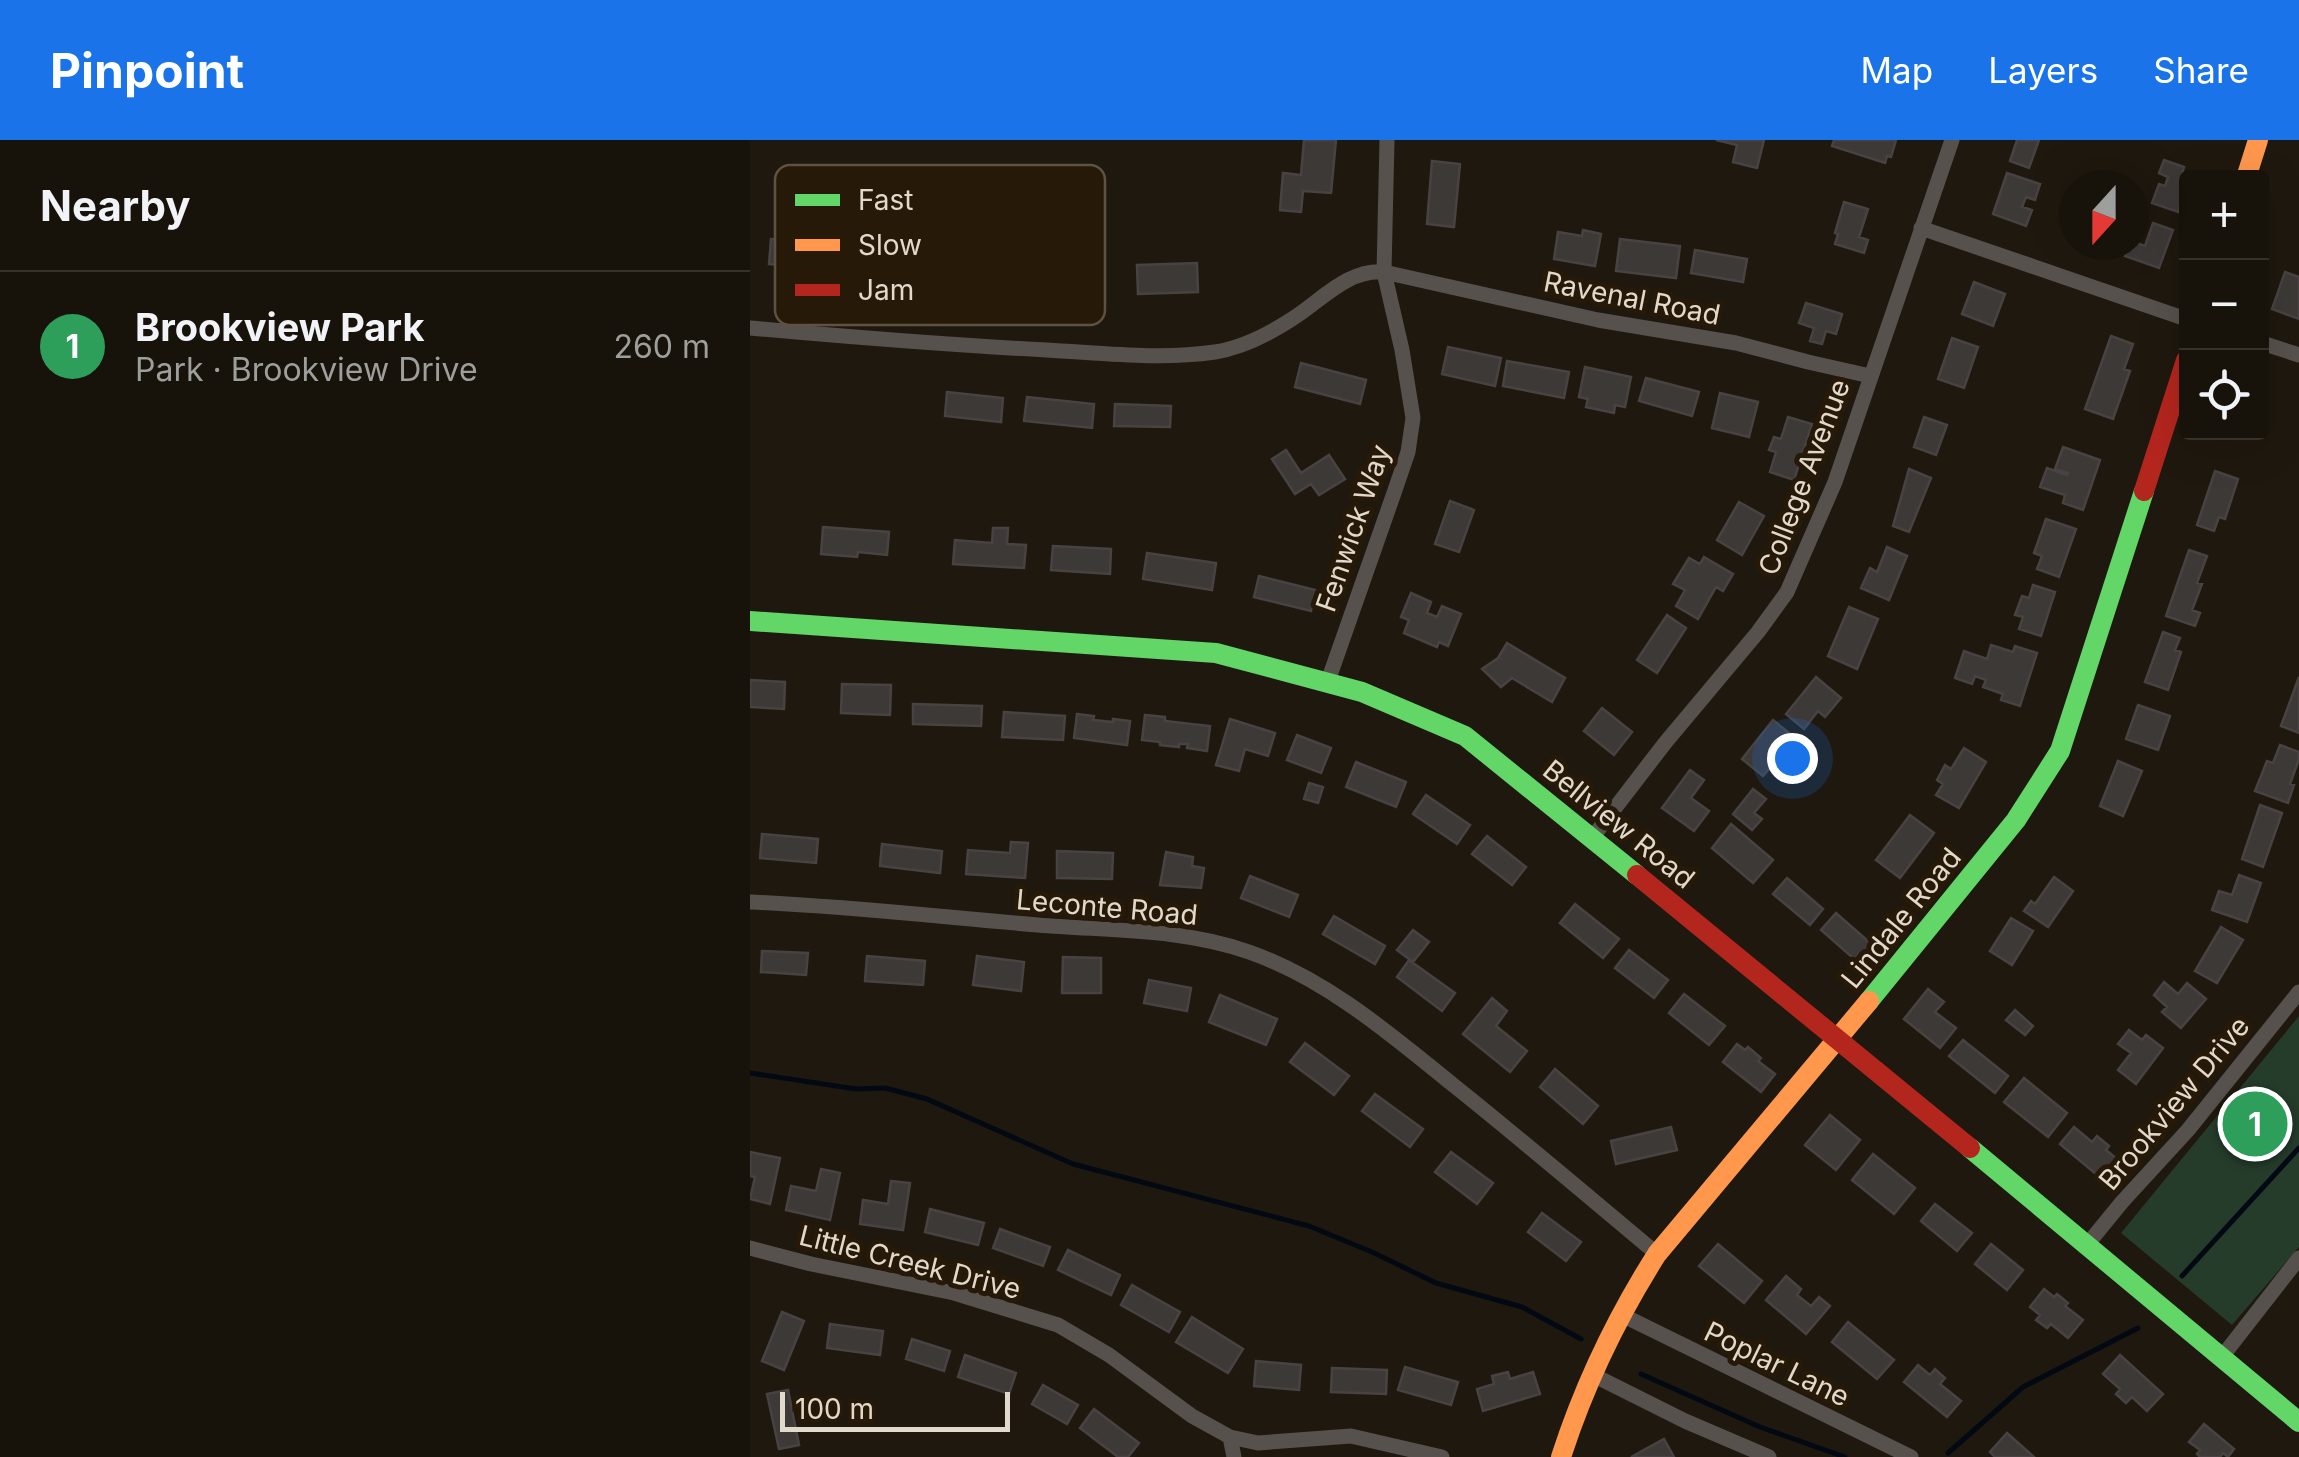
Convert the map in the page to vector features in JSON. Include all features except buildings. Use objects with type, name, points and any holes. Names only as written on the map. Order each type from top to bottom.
[{"type":"street","name":"Fenwick Way","points":[[1328,681],[1408,452],[1413,418],[1384,272],[1387,140]]},
{"type":"street","name":"College Avenue","points":[[1592,838],[1787,592],[1836,482],[1952,140]]},
{"type":"street","points":[[2249,170],[2258,140]]},
{"type":"street","points":[[1921,228],[2179,317]]},
{"type":"street","points":[[750,328],[951,345],[1172,357],[1220,351],[1261,337],[1344,282],[1369,271],[1384,272]]},
{"type":"street","name":"Ravenal Road","points":[[1384,272],[1598,320],[1736,343],[1870,376]]},
{"type":"street","points":[[2269,345],[2299,354]]},
{"type":"street","name":"Lindale Road","points":[[1561,1457],[1577,1408],[1631,1295],[1657,1254],[2016,820],[2060,751],[2179,382]]},
{"type":"street","name":"Bellview Road","points":[[750,620],[1216,654],[1362,692],[1465,736],[2299,1422]]},
{"type":"street","name":"Leconte Road","points":[[750,902],[1146,932],[1197,938],[1249,952],[1346,1001],[1517,1136],[1657,1254]]},
{"type":"street","name":"Brookview Drive","points":[[2086,1246],[2188,1130],[2299,992]]},
{"type":"street","name":"Little Creek Drive","points":[[750,1248],[954,1292],[1058,1325],[1109,1355],[1192,1416],[1230,1437],[1258,1443],[1351,1436],[1442,1457]]},
{"type":"street","points":[[2221,1358],[2299,1258]]},
{"type":"street","name":"Poplar Lane","points":[[1622,1315],[1910,1457]]},
{"type":"street","points":[[1593,1375],[1685,1422],[1769,1457]]},
{"type":"street","points":[[1230,1437],[1234,1457]]},
{"type":"street","points":[[1277,1457],[1298,1440]]},
{"type":"green space","points":[[2299,1016],[2299,1247],[2232,1325],[2121,1233]]},
{"type":"waterway","points":[[750,1073],[856,1089],[885,1088],[927,1099],[1073,1164],[1309,1226],[1436,1283],[1522,1307],[1581,1339]]},
{"type":"waterway","points":[[2182,1276],[2299,1148]]},
{"type":"waterway","points":[[1948,1453],[2023,1387],[2138,1328]]},
{"type":"waterway","points":[[1641,1374],[1760,1427],[1845,1457]]},
{"type":"traffic: fast","points":[[1869,1001],[2016,820],[2060,751],[2144,491]]},
{"type":"traffic: fast","points":[[750,621],[1216,653],[1362,692],[1465,736],[1637,875]]},
{"type":"traffic: fast","points":[[1970,1148],[2299,1422]]},
{"type":"traffic: slow","points":[[2249,170],[2258,140]]},
{"type":"traffic: slow","points":[[1561,1457],[1603,1352],[1657,1254],[1869,1001]]},
{"type":"traffic: jam","points":[[2144,491],[2179,382]]},
{"type":"traffic: jam","points":[[1637,875],[1970,1148]]},
{"type":"place","name":"Brookview Park","points":[[2255,1124]]}]
